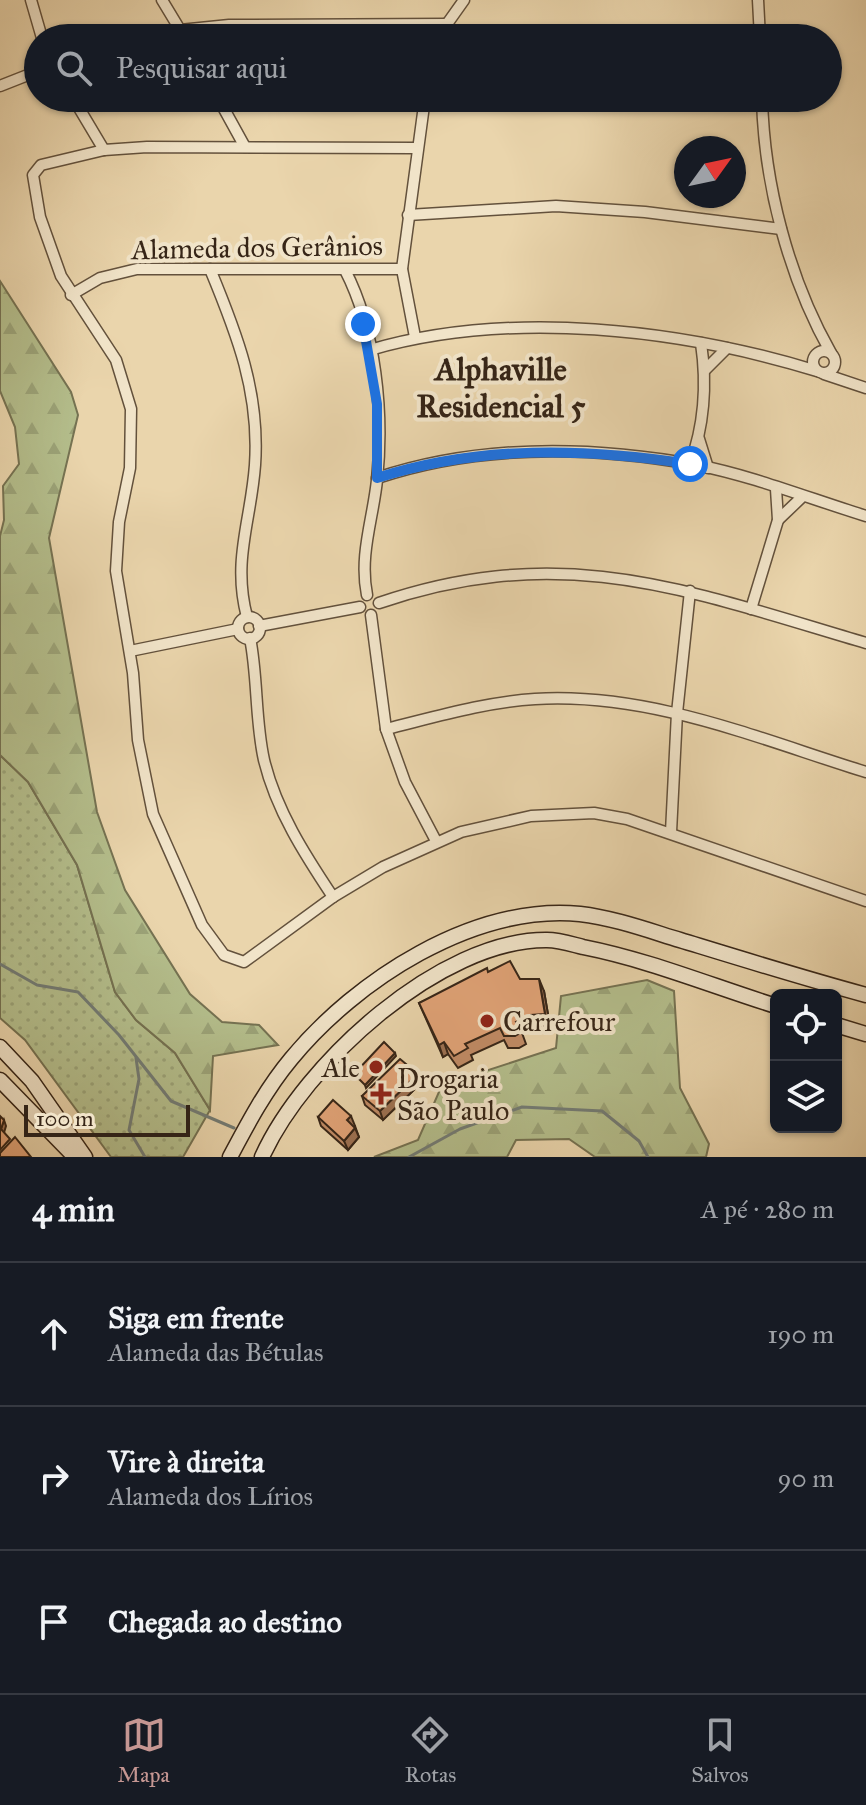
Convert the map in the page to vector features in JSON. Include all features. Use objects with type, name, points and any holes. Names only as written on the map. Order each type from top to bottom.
[{"type":"main road","points":[[230,1157],[269,1088],[292,1058],[346,1006],[442,944],[481,928],[518,918],[548,914],[608,919],[866,995]]},
{"type":"main road","points":[[262,1157],[288,1113],[319,1071],[362,1027],[411,991],[457,964],[495,948],[551,940],[605,951],[770,1004]]},
{"type":"main road","points":[[842,1027],[866,1034]]},
{"type":"main road","points":[[0,1047],[62,1112],[96,1157]]},
{"type":"main road","points":[[1,1081],[64,1157]]},
{"type":"main road","points":[[1,1081],[76,1157]]},
{"type":"main road","points":[[32,1081],[85,1157]]},
{"type":"street","points":[[31,0],[38,24]]},
{"type":"street","points":[[162,0],[176,24]]},
{"type":"street","points":[[447,24],[464,0]]},
{"type":"street","points":[[758,0],[759,24]]},
{"type":"street","points":[[0,86],[24,77]]},
{"type":"street","points":[[81,112],[104,150]]},
{"type":"street","points":[[226,112],[245,147]]},
{"type":"street","points":[[415,337],[402,269],[422,112]]},
{"type":"street","points":[[763,112],[781,229],[817,329],[852,384]]},
{"type":"street","points":[[416,148],[104,150],[41,165],[33,175],[49,248],[71,295],[116,360],[131,409],[130,468],[116,558],[119,601],[130,651],[138,740],[153,814],[202,925],[217,948],[232,960],[251,960],[333,897],[370,873],[436,841],[497,822],[569,812],[605,815],[671,832],[866,901]]},
{"type":"street","points":[[408,215],[556,206],[657,213],[781,229]]},
{"type":"street","name":"Alameda dos Gerânios","points":[[71,295],[117,272],[137,269],[402,269]]},
{"type":"street","points":[[210,269],[240,339],[254,398],[255,464],[240,555],[247,617]]},
{"type":"street","points":[[345,270],[358,302],[370,350],[379,432],[377,478],[364,554],[367,595]]},
{"type":"street","points":[[370,350],[415,337],[538,329],[597,330],[727,348],[821,372],[866,388]]},
{"type":"street","points":[[817,329],[813,363],[821,372]]},
{"type":"street","points":[[690,464],[699,439],[705,370],[701,343]]},
{"type":"street","points":[[705,370],[727,348]]},
{"type":"street","points":[[793,364],[816,354],[833,356]]},
{"type":"street","points":[[821,372],[834,369],[833,356]]},
{"type":"street","points":[[699,439],[708,468]]},
{"type":"street","points":[[377,478],[444,461],[534,451],[631,455],[708,468],[866,516]]},
{"type":"street","points":[[751,609],[778,520],[776,489]]},
{"type":"street","points":[[778,520],[802,497]]},
{"type":"street","points":[[379,603],[456,582],[535,572],[635,579],[690,591],[866,643]]},
{"type":"street","points":[[671,832],[677,713],[690,591]]},
{"type":"street","points":[[367,595],[375,596],[379,603],[378,611],[371,615],[364,613],[360,607],[361,599],[367,595]]},
{"type":"street","points":[[259,626],[360,607]]},
{"type":"street","points":[[371,615],[386,729],[405,782],[436,841]]},
{"type":"street","points":[[247,617],[255,619],[259,626],[257,634],[250,638],[242,636],[238,629],[240,621],[247,617]]},
{"type":"street","points":[[130,651],[238,629]]},
{"type":"street","points":[[250,638],[260,735],[272,787],[297,838],[333,897]]},
{"type":"street","points":[[386,729],[495,703],[576,699],[677,713],[866,772]]},
{"type":"green space","points":[[0,281],[71,392],[78,415],[49,538],[97,812],[125,890],[190,994],[222,1022],[259,1025],[278,1045],[213,1056],[210,1110],[175,1053],[136,1020],[115,992],[77,865],[28,782],[0,755],[0,536],[4,520],[3,486],[19,464],[15,427],[0,391]]},
{"type":"green space","points":[[0,755],[28,782],[77,865],[115,992],[136,1020],[175,1053],[210,1110],[183,1157],[111,1157],[25,1040],[0,1018]]},
{"type":"green space","points":[[647,980],[674,991],[680,1088],[709,1144],[706,1157],[595,1157],[569,1139],[516,1140],[507,1157],[374,1157],[418,1140],[442,1085],[556,1048],[561,996]]},
{"type":"building","name":"Carrefour","points":[[510,961],[520,979],[539,979],[545,1014],[530,1015],[516,1022],[522,1032],[515,1036],[504,1036],[500,1028],[465,1044],[468,1048],[454,1056],[444,1042],[439,1045],[419,1003],[487,968],[488,972]]},
{"type":"building","name":"Ale","points":[[384,1042],[395,1053],[365,1085],[354,1074]]},
{"type":"building","points":[[400,1059],[418,1074],[380,1111],[362,1096]]},
{"type":"building","points":[[333,1100],[351,1116],[347,1120],[355,1128],[344,1141],[318,1117]]},
{"type":"building","points":[[0,1116],[4,1120],[1,1129],[10,1139],[0,1150]]},
{"type":"building","points":[[15,1137],[31,1157],[0,1157]]},
{"type":"waterway","points":[[0,964],[37,985],[78,992],[119,1035],[171,1101],[234,1128]]},
{"type":"waterway","points":[[136,1058],[139,1079],[129,1130],[145,1157]]},
{"type":"waterway","points":[[409,1157],[460,1129],[522,1107],[602,1111],[639,1141],[648,1157]]},
{"type":"place","name":"Carrefour","points":[[487,1021]]},
{"type":"place","name":"Ale","points":[[376,1067]]},
{"type":"place","name":"Drogaria São Paulo","points":[[381,1094]]},
{"type":"district","name":"Alphaville Residencial 5","points":[[501,388]]},
{"type":"route","points":[[363,324],[370,350],[377,404],[377,478],[444,461],[534,451],[631,455],[690,464]]}]
